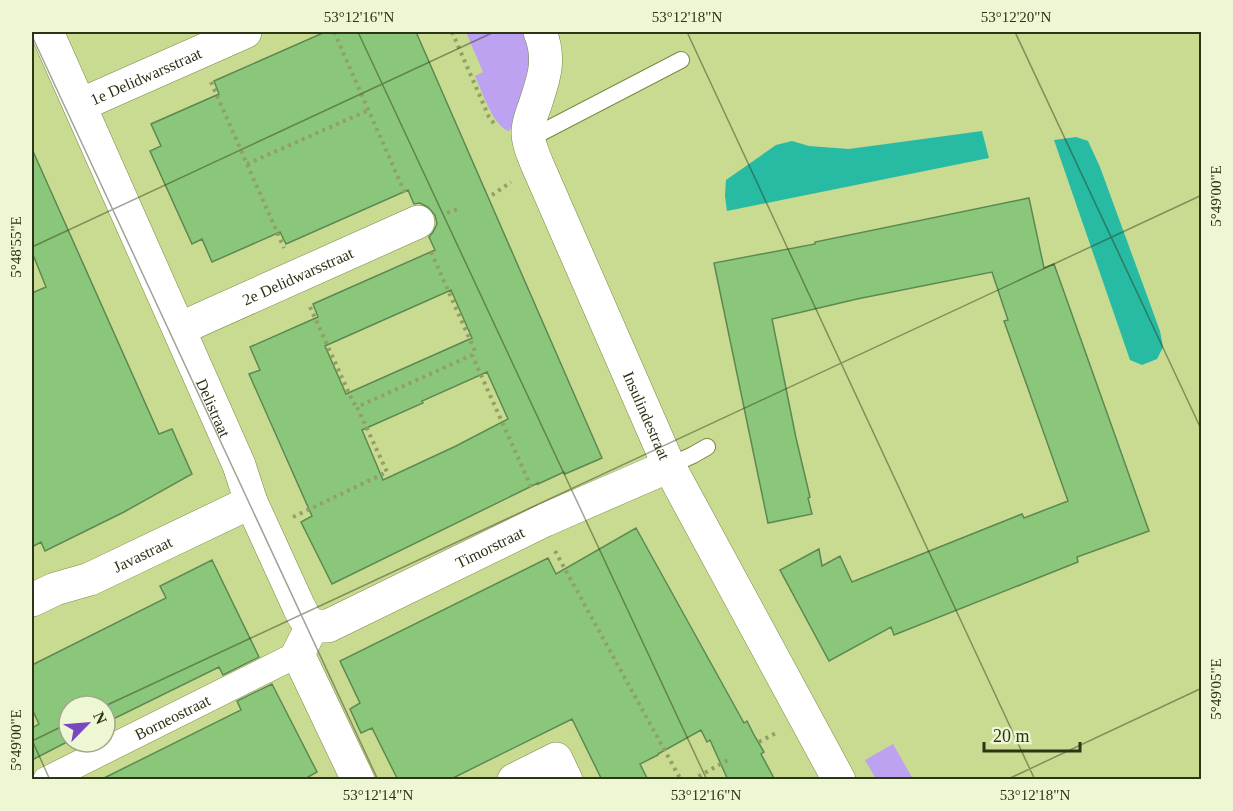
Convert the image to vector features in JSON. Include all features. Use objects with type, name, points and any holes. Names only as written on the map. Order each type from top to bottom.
[{"type":"street","name":"Delistraat","points":[[47,32],[240,465],[251,502],[304,618],[305,640],[353,778]]},
{"type":"street","name":"1e Delidwarsstraat","points":[[80,105],[245,32]]},
{"type":"street","name":"Insulindestraat","points":[[540,32],[547,54],[544,77],[529,122],[528,132],[515,136],[541,174],[669,466],[839,780]]},
{"type":"street","name":"2e Delidwarsstraat","points":[[179,329],[418,222]]},
{"type":"street","name":"Timorstraat","points":[[305,640],[328,626],[545,520],[669,466]]},
{"type":"street","name":"Javastraat","points":[[32,600],[55,589],[90,579],[251,502]]},
{"type":"street","name":"Borneostraat","points":[[46,780],[305,640]]},
{"type":"street","points":[[514,780],[556,759],[566,780]]},
{"type":"lane","points":[[515,136],[681,60]]},
{"type":"lane","points":[[669,466],[707,447]]},
{"type":"path","points":[[452,32],[489,117],[515,136]]},
{"type":"path","points":[[198,52],[353,402],[387,472],[292,517]]},
{"type":"path","points":[[248,164],[369,110]]},
{"type":"path","points":[[357,407],[472,355],[536,498]]},
{"type":"path","points":[[550,542],[681,780]]},
{"type":"path","points":[[692,780],[728,760]]},
{"type":"shaded area","points":[[466,32],[526,32],[532,71],[508,131],[497,122],[484,98],[475,76],[483,72]]},
{"type":"shaded area","points":[[893,744],[913,779],[876,779],[865,760]]},
{"type":"water","points":[[982,131],[989,158],[727,211],[726,180],[776,145],[792,141],[809,146],[849,149]]},
{"type":"water","points":[[1076,137],[1088,141],[1100,167],[1160,331],[1163,347],[1157,359],[1142,365],[1130,360],[1054,140]]},
{"type":"building","points":[[325,32],[416,32],[602,458],[538,483],[332,584],[301,522],[312,516],[249,374],[260,370],[250,347],[318,317],[313,304],[435,250],[429,237],[437,224],[435,215],[428,207],[420,203],[414,204],[408,190],[286,244],[280,232],[212,262],[202,239],[192,244],[150,151],[161,146],[151,124],[219,94],[214,81]],"holes":[[[451,290],[472,338],[346,394],[325,346]],[[487,372],[508,419],[383,480],[362,430]]]},
{"type":"building","points":[[32,149],[159,434],[172,429],[192,474],[124,512],[45,551],[41,542],[32,547],[32,293],[46,287],[32,252]]},
{"type":"building","points":[[1029,198],[1044,268],[1054,264],[1149,531],[1077,557],[1078,562],[894,635],[891,627],[829,661],[780,570],[819,549],[822,566],[840,556],[852,582],[1022,514],[1024,518],[1068,501],[1004,321],[1008,320],[992,272],[857,299],[772,319],[812,514],[768,523],[714,263],[815,244],[815,242]]},
{"type":"building","points":[[636,528],[744,723],[747,721],[764,752],[761,754],[775,780],[728,780],[710,740],[707,742],[701,730],[640,764],[648,780],[602,780],[572,719],[449,780],[398,780],[372,728],[361,733],[350,709],[360,703],[340,661],[548,558],[556,574]]},
{"type":"building","points":[[212,560],[259,657],[223,675],[219,667],[117,717],[117,694],[57,694],[57,747],[32,760],[32,728],[39,724],[32,709],[32,665],[166,598],[160,586]]},
{"type":"building","points":[[272,684],[317,772],[303,780],[100,780],[241,710],[237,701]]}]
